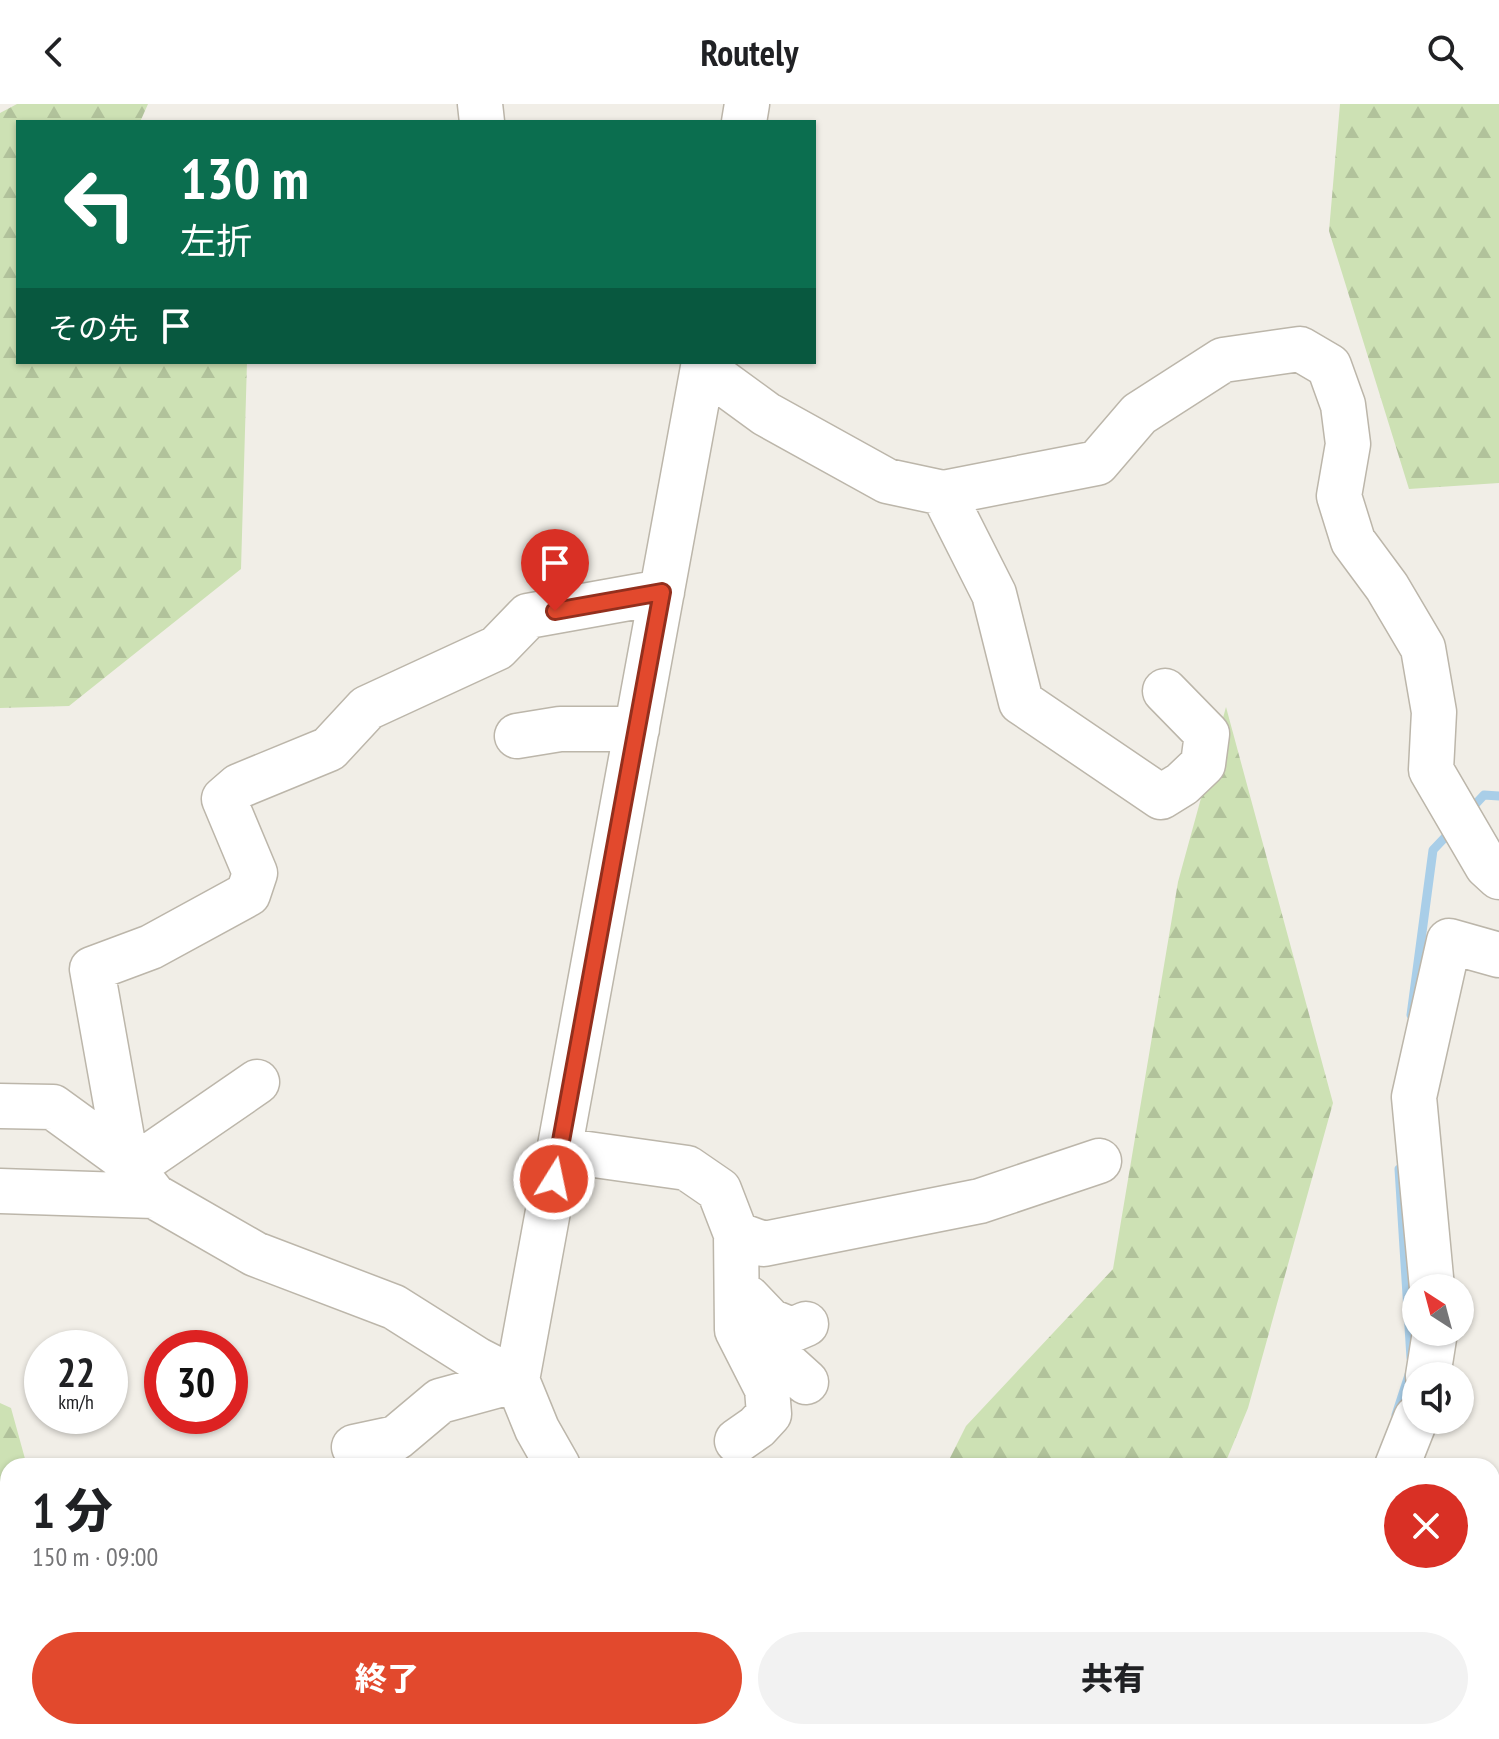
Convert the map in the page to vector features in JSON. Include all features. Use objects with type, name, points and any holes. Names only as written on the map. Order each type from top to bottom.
[{"type":"street","points":[[553,1458],[537,1429],[517,1380],[704,365],[766,414],[887,481],[943,493],[1097,463],[1139,414],[1223,360],[1300,349],[1329,366],[1343,405],[1348,444],[1339,496],[1353,541],[1387,587],[1423,648],[1434,712],[1431,770],[1487,866],[1499,877]]},
{"type":"street","points":[[943,493],[994,594],[1021,702],[1161,797],[1182,784],[1203,764],[1207,734],[1165,691]]},
{"type":"street","points":[[137,1175],[92,969],[151,947],[248,894],[255,873],[224,799],[239,786],[329,749],[367,708],[497,648],[528,616],[662,592]]},
{"type":"street","points":[[517,736],[560,729],[637,729]]},
{"type":"street","points":[[1431,1274],[1414,1097],[1449,941],[1499,955]]},
{"type":"street","points":[[0,1191],[137,1175],[257,1082]]},
{"type":"street","points":[[0,1106],[53,1107],[137,1175],[255,1254],[394,1307],[478,1360],[517,1380]]},
{"type":"street","points":[[559,1150],[687,1168],[719,1190],[736,1234],[737,1330],[767,1389],[769,1414],[737,1441]]},
{"type":"street","points":[[736,1234],[764,1244],[980,1201],[1099,1161]]},
{"type":"street","points":[[736,1295],[770,1321],[792,1330],[806,1324]]},
{"type":"street","points":[[736,1295],[775,1354],[806,1382]]},
{"type":"street","points":[[354,1447],[396,1438],[440,1401],[517,1380]]},
{"type":"street","points":[[1400,1458],[1410,1434]]},
{"type":"green space","points":[[17,104],[148,104],[141,120],[16,120],[16,364],[247,364],[241,569],[69,706],[0,708],[0,113]]},
{"type":"green space","points":[[1340,104],[1499,104],[1499,483],[1409,489],[1329,231]]},
{"type":"green space","points":[[1226,707],[1333,1103],[1248,1408],[1227,1458],[950,1458],[966,1426],[1113,1269],[1178,882]]},
{"type":"green space","points":[[0,1403],[11,1408],[25,1458],[0,1458]]},
{"type":"waterway","points":[[1469,811],[1484,795],[1499,796]]},
{"type":"waterway","points":[[1411,1015],[1433,850],[1451,831]]},
{"type":"waterway","points":[[1399,1169],[1411,1358]]},
{"type":"waterway","points":[[1396,1415],[1402,1397]]},
{"type":"route","points":[[554,1179],[662,592],[555,611]]}]
